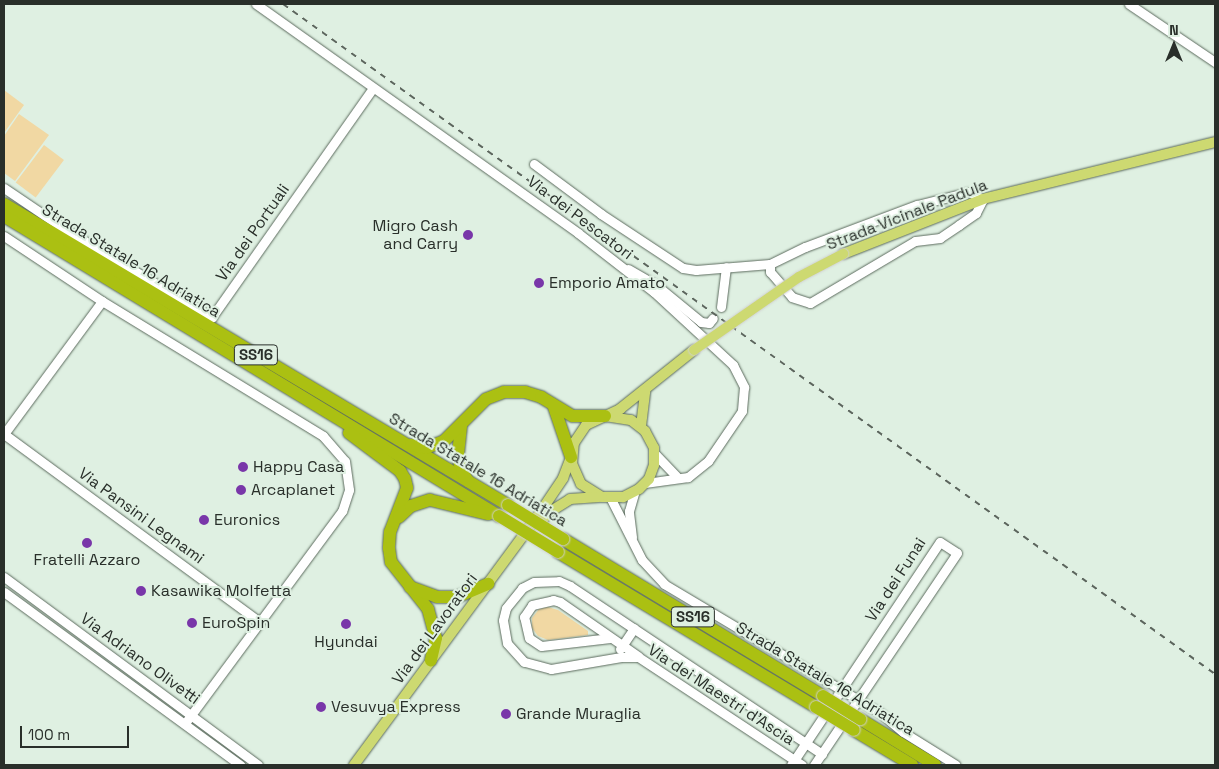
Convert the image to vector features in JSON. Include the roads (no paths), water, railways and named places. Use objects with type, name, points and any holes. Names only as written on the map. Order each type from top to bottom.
[{"type":"highway","name":"Strada Statale 16 Adriatica","points":[[4,204],[390,437],[508,505],[819,702]]},
{"type":"highway","name":"Strada Statale 16 Adriatica","points":[[4,216],[558,552],[857,724],[935,765]]},
{"type":"highway","points":[[390,437],[426,448],[452,436],[465,417],[486,398],[504,392],[525,392],[573,416],[605,416]]},
{"type":"highway","points":[[554,407],[571,456]]},
{"type":"highway","points":[[321,409],[400,470],[407,488],[390,532],[390,555],[407,585],[428,609],[436,638],[431,660]]},
{"type":"highway","points":[[465,417],[458,439],[458,456],[462,472],[469,483]]},
{"type":"highway","points":[[396,520],[411,506],[430,500],[499,516]]},
{"type":"highway","points":[[407,585],[437,597],[457,597],[488,584]]},
{"type":"highway","name":"Strada Statale 16 Adriatica","points":[[857,724],[912,765]]},
{"type":"main road","name":"Strada Vicinale Padula","points":[[544,512],[563,478],[574,443],[581,430],[645,391],[694,350],[799,277],[843,254],[983,199],[1215,142]]},
{"type":"main road","points":[[641,426],[645,391]]},
{"type":"main road","points":[[544,512],[570,499],[607,498],[634,493],[646,482],[653,470],[655,454],[650,438],[641,426],[627,418],[605,416]]},
{"type":"main road","points":[[571,456],[573,471],[581,484],[607,498]]},
{"type":"main road","name":"Via dei Lavoratori","points":[[354,765],[488,584],[544,512]]},
{"type":"main road","name":"Via dei Lavoratori","points":[[362,765],[544,512]]},
{"type":"street","name":"Via dei Pescatori","points":[[256,4],[619,265],[727,360],[744,387],[742,411],[697,474],[646,482]]},
{"type":"street","points":[[1130,4],[1215,62]]},
{"type":"street","name":"Via dei Portuali","points":[[4,188],[63,228],[212,317],[373,88]]},
{"type":"street","points":[[534,164],[601,214],[683,268],[770,264],[917,205],[969,192],[983,199],[976,213],[940,238],[915,241],[810,303],[792,297],[770,272],[770,264]]},
{"type":"street","points":[[4,236],[102,301],[323,436],[344,461],[349,490],[342,511],[185,723]]},
{"type":"street","points":[[619,265],[656,285],[701,322],[709,324],[713,318]]},
{"type":"street","points":[[721,307],[726,266]]},
{"type":"street","points":[[4,434],[102,301]]},
{"type":"street","name":"Via Pansini Legnami","points":[[4,434],[260,622]]},
{"type":"street","points":[[655,454],[677,477]]},
{"type":"street","points":[[633,542],[630,511],[634,493]]},
{"type":"street","points":[[607,498],[642,560],[664,584],[842,690],[956,765]]},
{"type":"street","name":"Via dei Funai","points":[[795,764],[805,743],[940,542],[957,553],[859,701],[814,765]]},
{"type":"street","name":"Via Adriano Olivetti","points":[[4,577],[258,765]]},
{"type":"street","name":"Via dei Maestri d’Ascia","points":[[795,764],[643,660],[630,656],[551,669],[524,662],[512,652],[506,638],[503,620],[506,608],[512,597],[528,585],[546,580],[559,581],[634,628],[822,754]]},
{"type":"street","name":"Via Adriano Olivetti","points":[[4,592],[240,765]]},
{"type":"street","points":[[610,638],[541,646],[525,631],[524,617],[538,601],[553,600],[610,638],[643,660]]},
{"type":"street","points":[[615,658],[634,628]]},
{"type":"railway","points":[[283,4],[1215,674]]},
{"type":"place","name":"Migro Cash and Carry","points":[[468,235]]},
{"type":"place","name":"Emporio Amato","points":[[539,283]]},
{"type":"place","name":"Happy Casa","points":[[243,467]]},
{"type":"place","name":"Arcaplanet","points":[[241,490]]},
{"type":"place","name":"Euronics","points":[[204,520]]},
{"type":"place","name":"Fratelli Azzaro","points":[[87,543]]},
{"type":"place","name":"Kasawika Molfetta","points":[[141,591]]},
{"type":"place","name":"EuroSpin","points":[[192,623]]},
{"type":"place","name":"Hyundai","points":[[346,624]]},
{"type":"place","name":"Vesuvya Express","points":[[321,707]]},
{"type":"place","name":"Grande Muraglia","points":[[506,714]]}]
